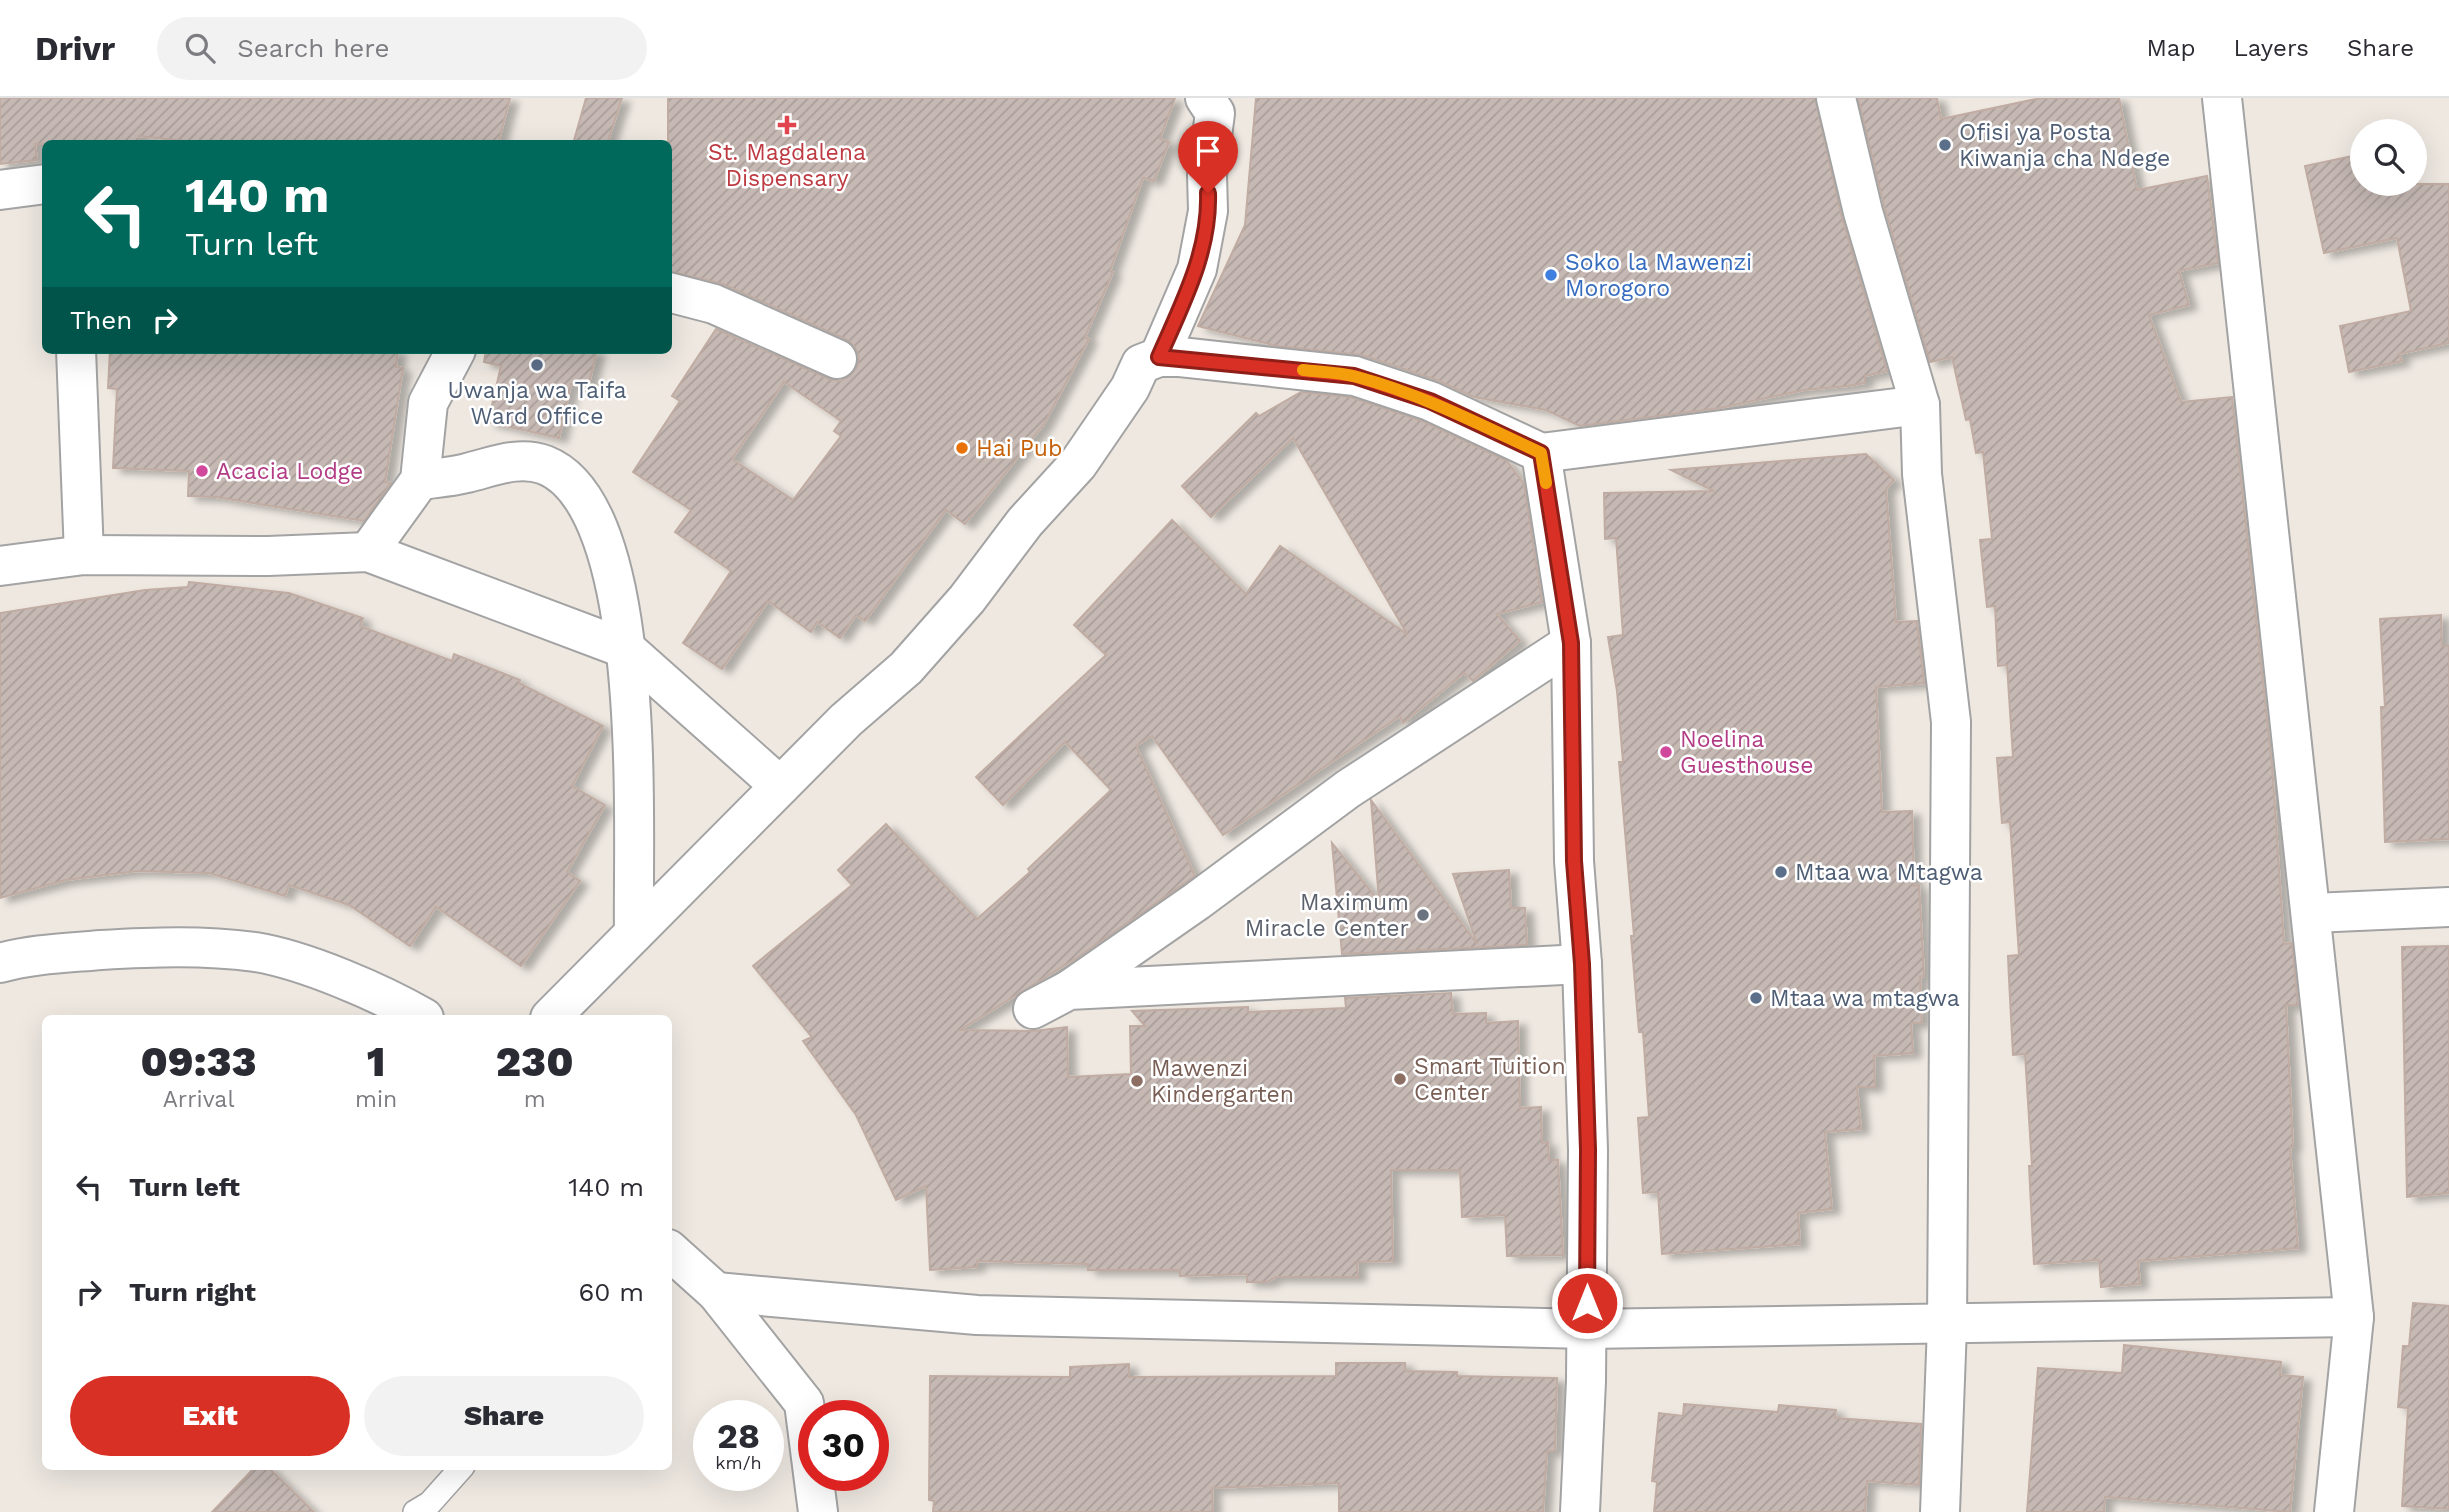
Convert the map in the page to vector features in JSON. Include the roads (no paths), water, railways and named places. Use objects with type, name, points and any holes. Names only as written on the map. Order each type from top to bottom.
[{"type":"street","points":[[1159,357],[1197,269],[1208,211],[1207,175],[1214,113],[1205,98]]},
{"type":"street","points":[[1836,98],[1863,212],[1920,405],[1922,474],[1951,722],[1947,1325],[1940,1512]]},
{"type":"street","points":[[2222,98],[2354,1317],[2334,1512]]},
{"type":"street","points":[[0,190],[42,185]]},
{"type":"street","points":[[672,293],[714,304],[837,359]]},
{"type":"street","points":[[76,354],[84,555]]},
{"type":"street","points":[[368,552],[420,480],[428,403],[454,354]]},
{"type":"street","points":[[553,1015],[845,720],[915,658],[967,599],[1026,522],[1078,464],[1130,388],[1141,364],[1159,357],[1354,376],[1430,401],[1541,453],[1920,405]]},
{"type":"street","points":[[1541,453],[1571,643],[1574,861],[1582,964],[1588,1150],[1587,1329],[1580,1512]]},
{"type":"street","points":[[420,480],[464,474],[517,461],[547,466],[560,474],[583,500],[606,551],[620,607],[626,649],[633,726],[634,933]]},
{"type":"street","points":[[0,566],[84,555],[268,556],[368,552],[626,649],[780,786]]},
{"type":"street","points":[[1032,1009],[1069,990],[1197,901],[1348,789],[1571,643]]},
{"type":"street","points":[[2312,913],[2449,907]]},
{"type":"street","points":[[0,963],[73,952],[145,947],[202,947],[258,953],[302,965],[397,1002],[419,1015]]},
{"type":"street","points":[[1069,990],[1582,964]]},
{"type":"street","points":[[672,1253],[716,1292],[804,1403],[818,1512]]},
{"type":"street","points":[[716,1292],[977,1315],[1587,1329],[2354,1317]]},
{"type":"lane","points":[[415,1512],[430,1503],[459,1470]]},
{"type":"place","name":"St. Magdalena Dispensary","points":[[787,125]]},
{"type":"place","name":"Ofisi ya Posta Kiwanja cha Ndege","points":[[1945,145]]},
{"type":"place","name":"Soko la Mawenzi Morogoro","points":[[1551,275]]},
{"type":"place","name":"Uwanja wa Taifa Ward Office","points":[[537,365]]},
{"type":"place","name":"Hai Pub","points":[[962,448]]},
{"type":"place","name":"Acacia Lodge","points":[[202,471]]},
{"type":"place","name":"Noelina Guesthouse","points":[[1666,752]]},
{"type":"place","name":"Mtaa wa Mtagwa","points":[[1781,872]]},
{"type":"place","name":"Maximum Miracle Center","points":[[1423,915]]},
{"type":"place","name":"Mtaa wa mtagwa","points":[[1756,998]]},
{"type":"place","name":"Smart Tuition Center","points":[[1400,1079]]},
{"type":"place","name":"Mawenzi Kindergarten","points":[[1137,1081]]}]
